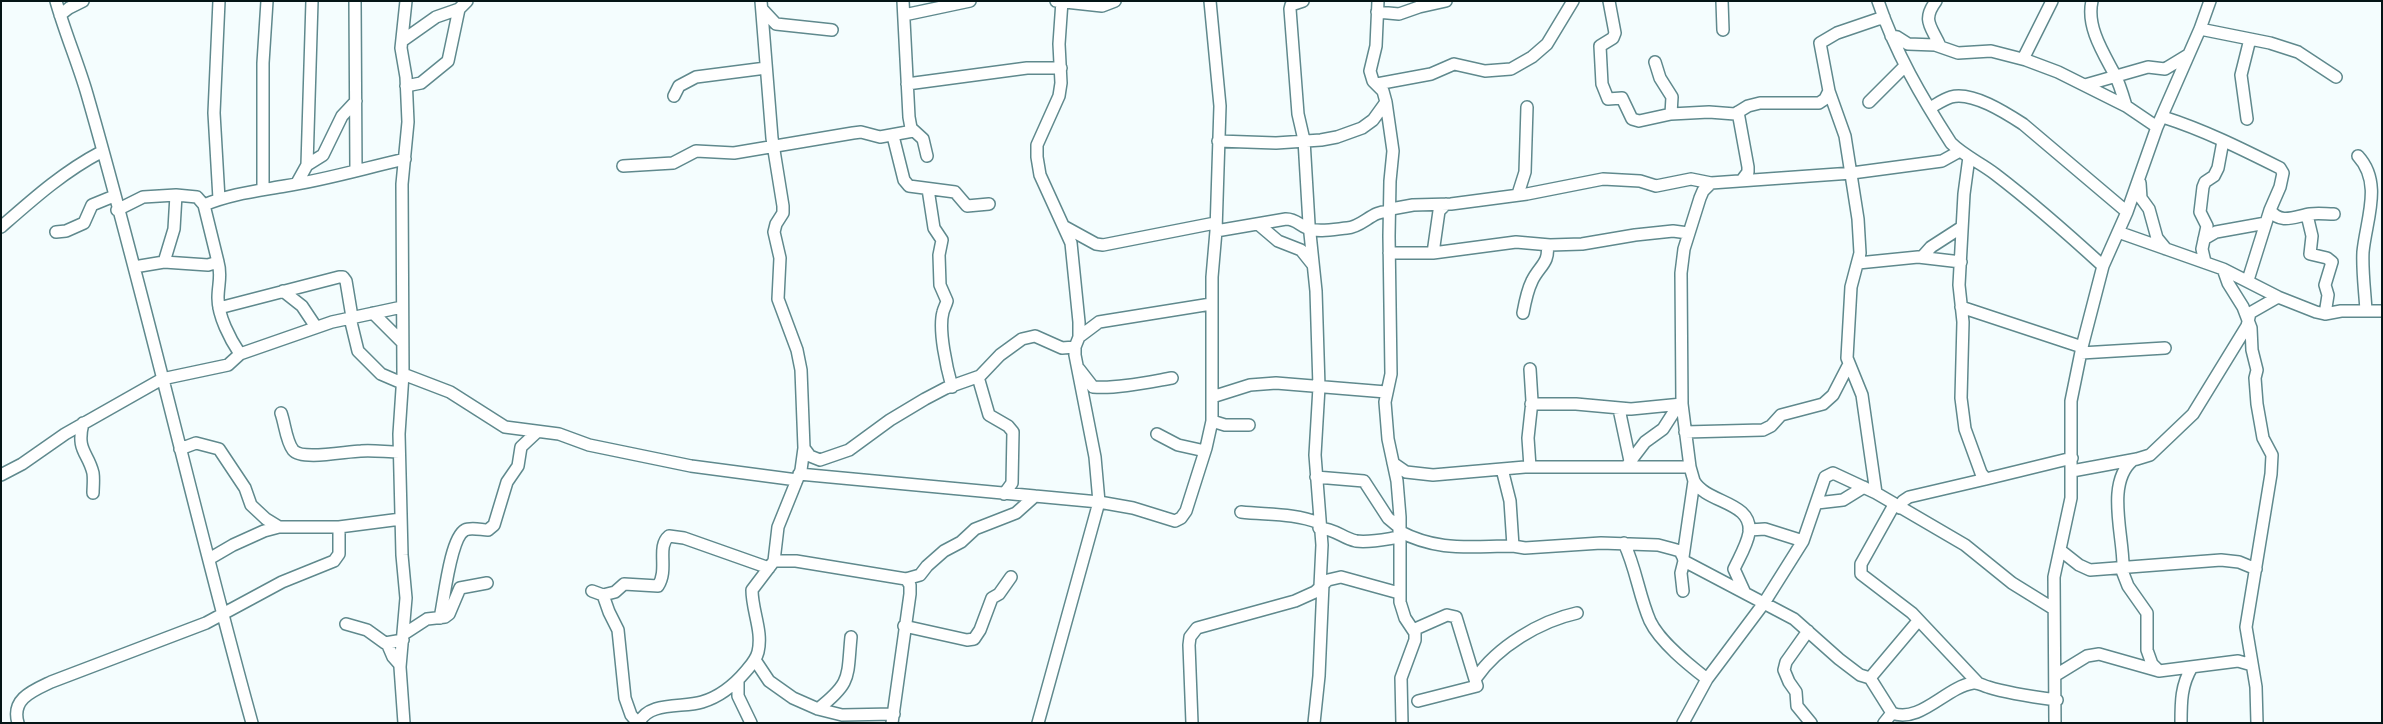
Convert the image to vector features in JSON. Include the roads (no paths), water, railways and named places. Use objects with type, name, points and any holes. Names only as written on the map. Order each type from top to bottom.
[{"type":"street","points":[[56,1],[86,94],[134,267],[208,560],[252,723]]},
{"type":"street","points":[[60,15],[83,1]]},
{"type":"street","points":[[219,1],[214,133],[219,199]]},
{"type":"street","points":[[262,189],[263,63],[267,1]]},
{"type":"street","points":[[297,183],[307,165],[312,1]]},
{"type":"street","points":[[355,1],[356,170]]},
{"type":"street","points":[[404,723],[400,665],[406,598],[399,452],[405,159],[408,122],[402,41],[406,1]]},
{"type":"street","points":[[903,1],[909,117],[913,131]]},
{"type":"street","points":[[904,15],[970,1]]},
{"type":"street","points":[[1038,723],[1099,502],[1095,457],[1078,368],[1075,275],[1071,242],[1040,175],[1037,145],[1059,96],[1061,68],[1059,44],[1060,2],[1102,6],[1115,1]]},
{"type":"street","points":[[219,308],[318,281],[343,277],[346,281],[358,351],[381,374],[450,392],[498,424],[517,430],[559,434],[589,445],[692,466],[1099,502],[1133,508],[1168,521],[1178,521],[1186,511],[1212,421],[1211,304],[1216,227],[1219,86],[1210,1]]},
{"type":"street","points":[[1303,1],[1291,3],[1298,114],[1304,140],[1316,291],[1319,387],[1315,455],[1322,551],[1322,585],[1319,676],[1314,723]]},
{"type":"street","points":[[1402,723],[1401,678],[1403,667],[1414,646],[1413,630],[1402,610],[1399,593],[1400,532],[1397,480],[1388,439],[1386,392],[1390,374],[1389,253],[1390,181],[1393,151],[1386,102],[1383,92],[1370,71],[1376,46],[1377,7],[1399,14],[1418,7],[1446,1]]},
{"type":"street","points":[[1377,84],[1431,74],[1454,64],[1485,70],[1511,69],[1532,57],[1547,44],[1573,1]]},
{"type":"street","points":[[1609,1],[1615,33],[1613,38],[1602,43],[1599,49],[1602,84],[1605,96],[1608,99],[1622,98],[1628,116],[1636,121],[1671,114],[1738,112],[1748,106],[1760,103],[1819,103],[1825,99],[1829,91]]},
{"type":"street","points":[[1722,1],[1722,30]]},
{"type":"street","points":[[1878,1],[1905,66],[1951,143],[1987,167],[2042,211],[2104,266]]},
{"type":"street","points":[[1936,1],[1929,13],[1928,24],[1940,46]]},
{"type":"street","points":[[2022,59],[2052,1]]},
{"type":"street","points":[[2092,1],[2090,11],[2092,24],[2107,61],[2116,76],[2126,106]]},
{"type":"street","points":[[2055,723],[2057,700],[2054,577],[2071,498],[2071,401],[2104,266],[2127,212],[2157,128],[2200,29],[2210,1]]},
{"type":"street","points":[[402,41],[441,14],[463,5]]},
{"type":"street","points":[[406,86],[421,83],[448,61],[463,5]]},
{"type":"street","points":[[762,5],[776,24],[832,30]]},
{"type":"street","points":[[762,5],[773,148],[783,213],[776,224],[774,232],[780,258],[778,299],[797,350],[800,370],[804,448],[799,475],[778,527],[772,564],[752,590],[760,640],[755,660],[738,680],[704,702],[652,710],[645,714],[638,723],[631,715],[625,698],[618,630],[597,593],[616,592],[624,584],[658,586],[663,576],[662,544],[669,536],[684,538],[772,564],[796,561],[906,579],[920,576],[927,566],[944,551],[962,542],[975,529],[1016,513],[1034,496]]},
{"type":"street","points":[[1876,492],[1862,395],[1846,353],[1851,287],[1858,263],[1860,240],[1852,173],[1845,136],[1829,91],[1820,43],[1837,32],[1884,17]]},
{"type":"street","points":[[2200,29],[2250,39],[2298,52],[2336,77]]},
{"type":"street","points":[[1891,36],[1897,37],[1908,44],[1940,46],[1958,53],[1991,51],[2022,59],[2085,85],[2126,106],[2157,128]]},
{"type":"street","points":[[2247,119],[2241,75],[2250,39]]},
{"type":"street","points":[[2085,85],[2148,67],[2166,69],[2188,55]]},
{"type":"street","points":[[1655,62],[1660,78],[1672,97],[1671,114]]},
{"type":"street","points":[[1869,102],[1905,66]]},
{"type":"street","points":[[674,96],[678,86],[696,77],[766,68]]},
{"type":"street","points":[[907,84],[1027,68],[1061,68]]},
{"type":"street","points":[[1930,108],[1949,98],[1963,96],[2006,113],[2023,124],[2127,212]]},
{"type":"street","points":[[307,165],[323,155],[342,116],[356,101]]},
{"type":"street","points":[[1218,141],[1276,143],[1321,140],[1362,128],[1373,120],[1386,102]]},
{"type":"street","points":[[1518,194],[1525,172],[1527,106]]},
{"type":"street","points":[[1738,112],[1748,167],[1748,172],[1742,180]]},
{"type":"street","points":[[2163,117],[2192,126],[2223,140],[2280,168],[2283,173],[2280,187],[2270,210],[2248,280]]},
{"type":"street","points":[[623,166],[673,163],[696,151],[734,153],[773,148],[853,132],[880,138],[913,131],[921,135],[927,156]]},
{"type":"street","points":[[893,136],[904,180],[908,186],[956,192],[967,206],[989,204]]},
{"type":"street","points":[[2205,262],[2202,250],[2207,226],[2200,212],[2203,187],[2204,182],[2214,176],[2218,168],[2223,140]]},
{"type":"street","points":[[1,227],[43,190],[78,164],[102,152]]},
{"type":"street","points":[[1066,228],[1096,244],[1103,245],[1216,227],[1291,219],[1310,229],[1349,228],[1380,212],[1390,210],[1428,203],[1446,204],[1540,192],[1603,179],[1640,181],[1656,186],[1691,179],[1711,183],[1794,178],[1852,173],[1942,161],[1965,154]]},
{"type":"street","points":[[1965,154],[1959,284],[1963,322],[1961,398],[1964,421],[1972,450],[1986,479]]},
{"type":"street","points":[[2358,156],[2369,171],[2377,196],[2363,254],[2366,311]]},
{"type":"street","points":[[204,205],[219,199],[262,189],[405,159]]},
{"type":"street","points":[[2140,176],[2141,198],[2149,208],[2157,238],[2166,248]]},
{"type":"street","points":[[1711,183],[1703,191],[1688,233],[1681,273],[1680,404],[1694,481],[1699,490],[1708,496],[1742,511],[1749,530],[1734,569],[1744,591]]},
{"type":"street","points":[[928,189],[934,228],[942,240],[938,255],[940,285],[947,301],[942,313],[943,341],[945,362],[952,387]]},
{"type":"street","points":[[117,210],[143,197],[176,195],[197,197],[204,205],[221,280],[218,299],[219,308],[231,341],[240,354]]},
{"type":"street","points":[[164,262],[174,229],[176,195]]},
{"type":"street","points":[[56,232],[80,226],[86,220],[92,205],[114,196]]},
{"type":"street","points":[[1433,253],[1439,211],[1446,204]]},
{"type":"street","points":[[2270,210],[2278,217],[2292,219],[2307,215],[2334,214]]},
{"type":"street","points":[[2307,215],[2312,236],[2310,254],[2327,258],[2332,262],[2325,285],[2328,295],[2325,314]]},
{"type":"street","points":[[2204,239],[2216,232],[2266,223]]},
{"type":"street","points":[[1258,224],[1278,241],[1301,250],[1313,265]]},
{"type":"street","points":[[1922,257],[1931,246],[1962,227]]},
{"type":"street","points":[[1389,253],[1433,253],[1516,242],[1547,245],[1582,244],[1673,231],[1688,233]]},
{"type":"street","points":[[2118,232],[2223,269],[2300,307],[2325,314],[2366,311],[2382,312]]},
{"type":"street","points":[[1523,312],[1533,278],[1545,265],[1548,255],[1547,245]]},
{"type":"street","points":[[1858,263],[1922,257],[1961,262]]},
{"type":"street","points":[[134,267],[164,262],[208,265],[218,262]]},
{"type":"street","points":[[2223,269],[2228,283],[2248,318],[2251,328],[2252,350],[2257,370],[2255,378],[2257,404],[2264,438],[2272,455],[2271,474],[2246,626],[2256,687],[2257,723]]},
{"type":"street","points":[[283,290],[302,306],[316,328]]},
{"type":"street","points":[[2072,471],[2134,460],[2150,455],[2188,420],[2247,326],[2248,318],[2252,311],[2267,305],[2278,297]]},
{"type":"street","points":[[799,475],[820,460],[848,450],[903,411],[952,387],[978,377],[1015,343],[1028,336],[1036,336],[1062,348],[1077,342],[1105,320],[1211,304]]},
{"type":"street","points":[[1,474],[22,464],[83,424],[162,379],[228,365],[240,354],[316,328],[402,307]]},
{"type":"street","points":[[1961,307],[2082,350],[2165,348]]},
{"type":"street","points":[[373,313],[402,342]]},
{"type":"street","points":[[1685,432],[1763,430],[1771,426],[1781,415],[1815,408],[1828,400],[1849,364]]},
{"type":"street","points":[[1078,368],[1093,387],[1108,388],[1172,378]]},
{"type":"street","points":[[1530,369],[1532,404],[1528,438],[1530,467]]},
{"type":"street","points":[[978,377],[989,415],[1008,426],[1013,432],[1012,482],[1004,494]]},
{"type":"street","points":[[1212,397],[1250,385],[1276,383],[1386,392]]},
{"type":"street","points":[[1532,404],[1576,404],[1619,408],[1680,404]]},
{"type":"street","points":[[1628,464],[1645,442],[1662,429],[1680,404]]},
{"type":"street","points":[[1619,408],[1628,464]]},
{"type":"street","points":[[282,413],[290,444],[294,451],[300,454],[313,456],[363,450],[399,452]]},
{"type":"street","points":[[1212,421],[1225,426],[1249,425]]},
{"type":"street","points":[[83,424],[81,442],[94,476],[93,493]]},
{"type":"street","points":[[440,618],[447,586],[449,559],[462,532],[467,529],[488,530],[494,525],[507,482],[518,466],[521,447],[537,432]]},
{"type":"street","points":[[1157,434],[1178,446],[1205,450]]},
{"type":"street","points":[[180,449],[196,443],[219,448],[245,488],[251,505],[266,519],[279,527]]},
{"type":"street","points":[[804,448],[810,456],[820,460]]},
{"type":"street","points":[[2057,700],[2027,696],[1987,687],[1978,683],[1912,613],[1871,582],[1860,570],[1897,506],[1909,497],[2072,458]]},
{"type":"street","points":[[2134,460],[2124,468],[2118,495],[2118,532],[2122,568],[2128,586],[2147,613],[2147,650],[2152,664],[2159,672]]},
{"type":"street","points":[[1393,463],[1402,470],[1433,475],[1530,467],[1628,464],[1690,467]]},
{"type":"street","points":[[1502,469],[1510,501],[1513,546]]},
{"type":"street","points":[[1397,480],[1412,473]]},
{"type":"street","points":[[1683,723],[1708,679],[1764,603],[1803,541],[1825,477],[1829,473],[1876,492],[1965,545],[2012,583],[2054,610]]},
{"type":"street","points":[[1316,477],[1364,480],[1388,518],[1400,532],[1416,540],[1436,546],[1513,546],[1525,548],[1624,543],[1680,551],[1684,559],[1794,619],[1839,659],[1860,675],[1870,678]]},
{"type":"street","points":[[1683,591],[1681,573],[1694,481]]},
{"type":"street","points":[[1817,503],[1843,500],[1864,487]]},
{"type":"street","points":[[1241,512],[1306,518],[1319,526],[1334,530],[1346,538],[1357,541],[1400,532]]},
{"type":"street","points":[[208,560],[233,545],[264,531],[279,527],[339,527],[401,518]]},
{"type":"street","points":[[18,723],[15,713],[20,700],[30,692],[51,682],[206,624],[282,582],[334,561],[338,554],[339,527]]},
{"type":"street","points":[[1749,530],[1765,529],[1803,541]]},
{"type":"street","points":[[1624,543],[1635,569],[1651,622],[1671,647],[1708,679]]},
{"type":"street","points":[[2060,550],[2079,566],[2090,570],[2221,560],[2239,562],[2256,569]]},
{"type":"street","points":[[904,626],[967,640],[974,639],[980,630],[992,598],[999,594],[1011,577]]},
{"type":"street","points":[[1192,723],[1188,646],[1192,633],[1203,626],[1294,601],[1315,592],[1322,585],[1341,577],[1399,593]]},
{"type":"street","points":[[755,660],[769,681],[792,698],[818,709],[842,715],[893,719],[902,664],[904,626],[910,594],[910,585],[906,579]]},
{"type":"street","points":[[387,643],[404,637],[427,619],[440,618],[449,614],[460,588],[487,583]]},
{"type":"street","points":[[1476,678],[1486,663],[1531,631],[1552,619],[1577,613]]},
{"type":"street","points":[[1413,630],[1447,615],[1456,618],[1477,686],[1418,702]]},
{"type":"street","points":[[1870,678],[1918,621]]},
{"type":"street","points":[[346,624],[366,630],[387,643],[393,657],[400,665]]},
{"type":"street","points":[[1808,630],[1784,666],[1789,682],[1796,692],[1798,706],[1812,723]]},
{"type":"street","points":[[818,709],[842,690],[847,678],[851,637]]},
{"type":"street","points":[[2056,675],[2087,656],[2098,654],[2159,672],[2238,662],[2252,665]]},
{"type":"street","points":[[2180,723],[2181,694],[2192,667]]},
{"type":"street","points":[[1870,678],[1888,720],[1914,713],[1946,694],[1973,683],[1978,683]]},
{"type":"street","points":[[738,680],[738,696],[751,723]]}]
